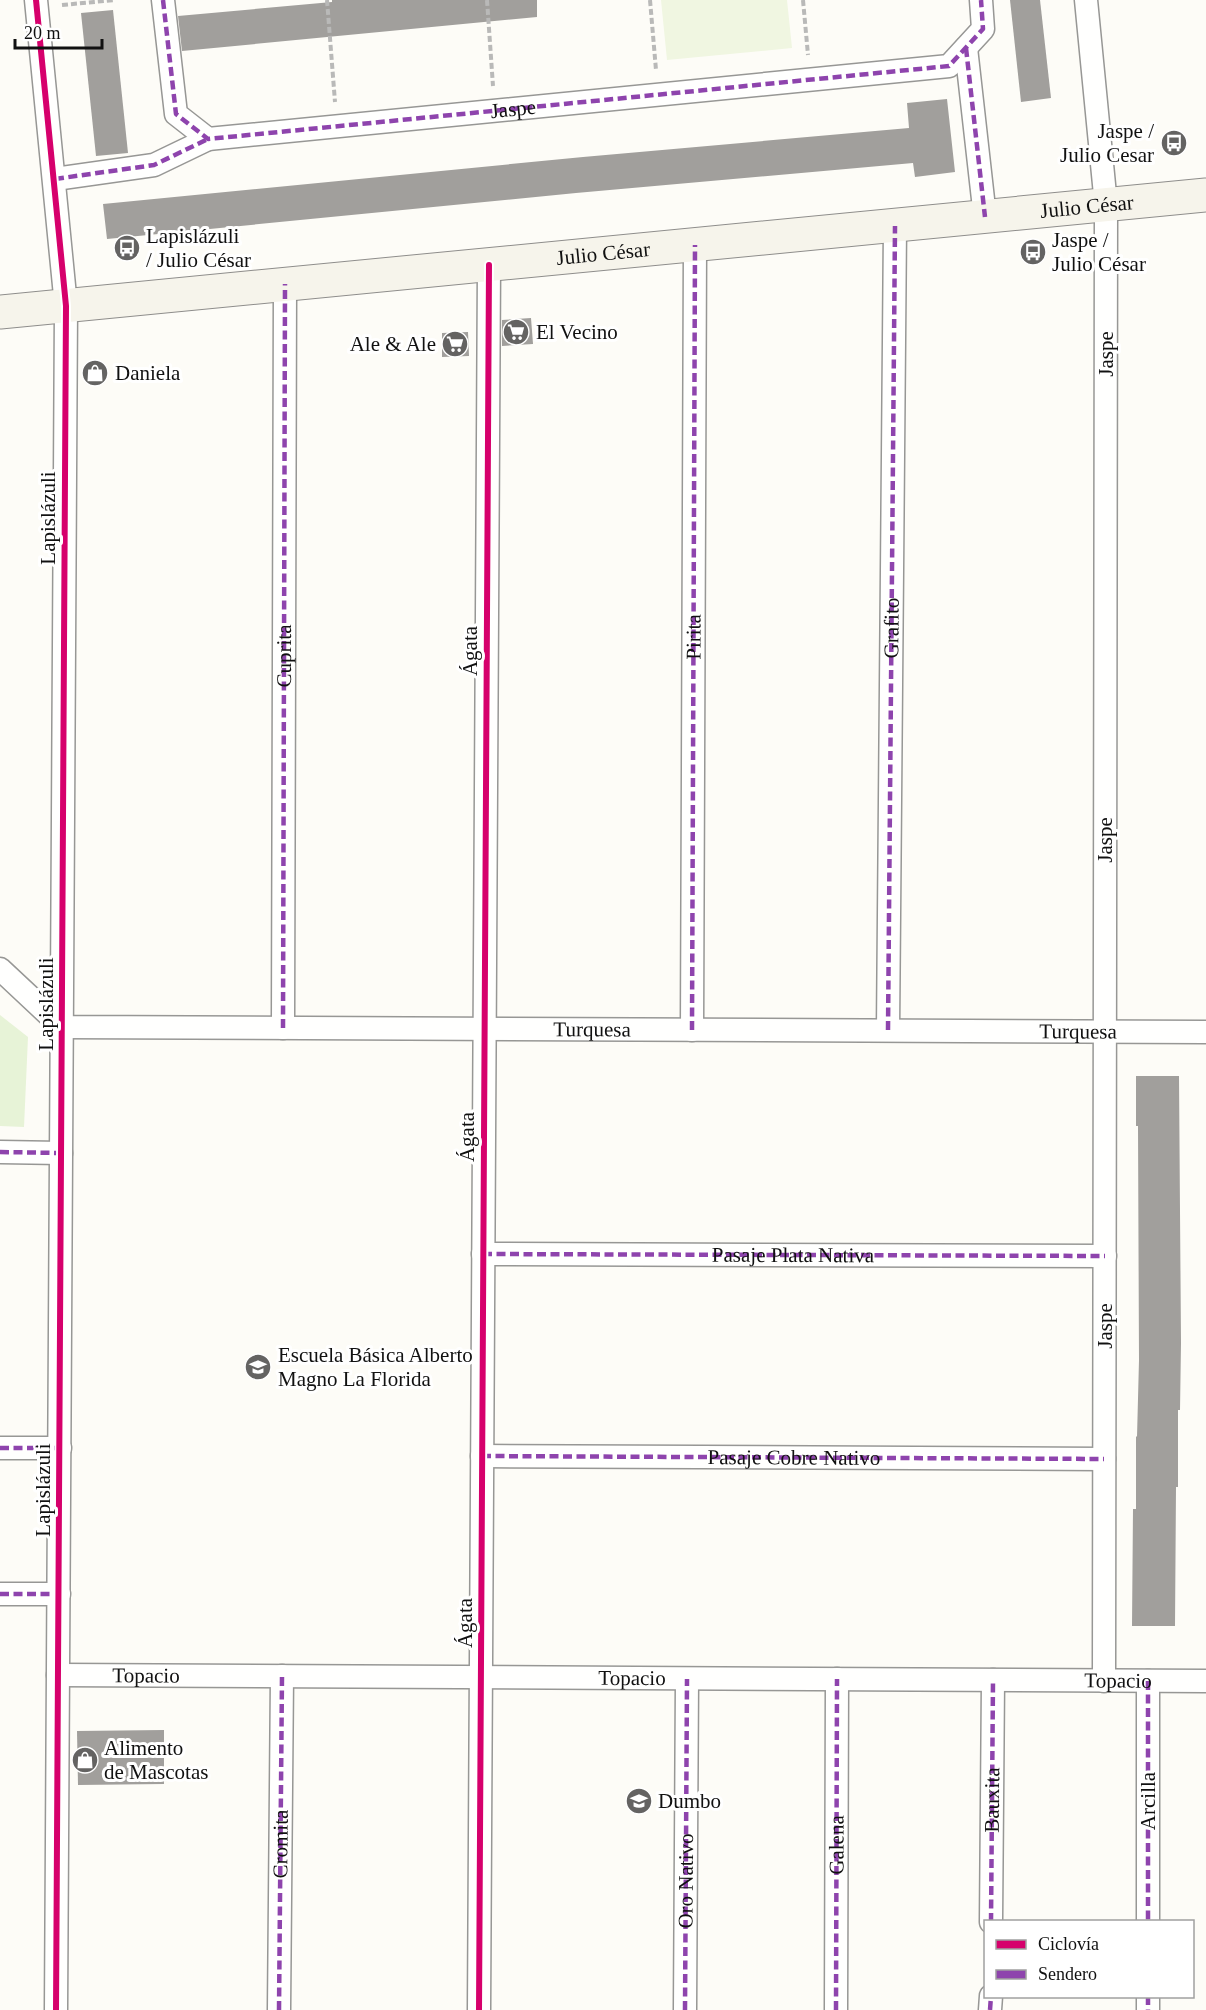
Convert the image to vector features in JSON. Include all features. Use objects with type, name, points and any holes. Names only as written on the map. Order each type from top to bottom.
[{"type":"street","points":[[55,179],[154,165],[208,139],[176,114],[163,0]]},
{"type":"street","name":"Jaspe","points":[[208,139],[949,66],[983,29],[981,0]]},
{"type":"street","name":"Jaspe","points":[[1086,0],[1106,205],[1104,1681]]},
{"type":"street","name":"Lapislázuli","points":[[37,3],[66,306],[56,2010]]},
{"type":"street","points":[[966,48],[984,217]]},
{"type":"street","name":"Julio César","points":[[0,312],[1206,195]]},
{"type":"street","name":"Grafito","points":[[888,1030],[895,226]]},
{"type":"street","name":"Pirita","points":[[692,1030],[695,245]]},
{"type":"street","name":"Ágata","points":[[479,2010],[489,265]]},
{"type":"street","name":"Cuprita","points":[[283,1028],[285,284]]},
{"type":"street","points":[[0,969],[62,1027]]},
{"type":"street","name":"Turquesa","points":[[62,1027],[1206,1032]]},
{"type":"street","points":[[0,1152],[61,1152]]},
{"type":"street","name":"Pasaje Plata Nativa","points":[[483,1254],[1105,1256]]},
{"type":"street","points":[[0,1448],[60,1448]]},
{"type":"street","name":"Pasaje Cobre Nativo","points":[[482,1456],[1104,1459]]},
{"type":"street","points":[[0,1594],[58,1594]]},
{"type":"street","name":"Topacio","points":[[58,1675],[1206,1681]]},
{"type":"street","name":"Cromita","points":[[279,2010],[282,1676]]},
{"type":"street","name":"Oro Nativo","points":[[685,2010],[687,1679]]},
{"type":"street","name":"Galena","points":[[836,2010],[837,1679]]},
{"type":"street","name":"Bauxita","points":[[991,1920],[993,1680]]},
{"type":"street","name":"Arcilla","points":[[1148,1681],[1148,1920]]},
{"type":"path","points":[[37,3],[115,0]]},
{"type":"path","points":[[327,0],[337,127]]},
{"type":"path","points":[[487,0],[495,111]]},
{"type":"path","points":[[650,0],[658,95]]},
{"type":"path","points":[[803,0],[810,80]]},
{"type":"green space","points":[[661,0],[787,0],[792,48],[667,60]]},
{"type":"green space","points":[[0,1015],[28,1037],[24,1127],[0,1126]]},
{"type":"building","points":[[332,0],[537,0],[537,17],[182,51],[178,16],[332,2]]},
{"type":"building","points":[[1010,0],[1040,0],[1051,98],[1021,102]]},
{"type":"building","points":[[113,10],[128,153],[96,156],[81,13]]},
{"type":"building","points":[[947,99],[955,172],[915,177],[913,163],[107,239],[103,204],[909,128],[907,103]]},
{"type":"building","name":"El Vecino","points":[[531,318],[533,344],[502,346],[502,320]]},
{"type":"building","name":"Ale & Ale","points":[[468,332],[469,356],[442,357],[442,333]]},
{"type":"building","points":[[1136,1076],[1179,1076],[1181,1343],[1178,1487],[1176,1487],[1175,1626],[1132,1626],[1133,1509],[1136,1509],[1139,1360]]},
{"type":"building","points":[[164,1730],[164,1784],[78,1785],[77,1731]]},
{"type":"marked path","points":[[163,0],[176,114],[208,139],[949,66],[983,29],[981,0]]},
{"type":"marked path","points":[[966,48],[985,217]]},
{"type":"marked path","points":[[55,179],[154,165],[208,139]]},
{"type":"marked path","points":[[888,1030],[895,226]]},
{"type":"marked path","points":[[692,1030],[695,245]]},
{"type":"marked path","points":[[283,1028],[285,284]]},
{"type":"marked path","points":[[0,1152],[61,1153]]},
{"type":"marked path","points":[[483,1254],[1105,1256]]},
{"type":"marked path","points":[[0,1448],[60,1448]]},
{"type":"marked path","points":[[482,1456],[1104,1459]]},
{"type":"marked path","points":[[0,1594],[59,1594]]},
{"type":"marked path","points":[[279,2010],[282,1676]]},
{"type":"marked path","points":[[685,2010],[687,1679]]},
{"type":"marked path","points":[[836,2010],[837,1679]]},
{"type":"marked path","points":[[991,1920],[993,1680]]},
{"type":"marked path","points":[[1148,1681],[1148,1920]]},
{"type":"marked path","points":[[990,2010],[991,1998]]},
{"type":"marked path","points":[[1148,1998],[1148,2010]]},
{"type":"cycle path","points":[[36,0],[66,306],[56,2010]]},
{"type":"cycle path","points":[[479,2010],[489,265]]},
{"type":"place","name":"Jaspe / Julio Cesar","points":[[1174,143]]},
{"type":"place","name":"Lapislázuli / Julio César","points":[[127,248]]},
{"type":"place","name":"Jaspe / Julio César","points":[[1033,252]]},
{"type":"place","name":"El Vecino","points":[[516,332]]},
{"type":"place","name":"Ale & Ale","points":[[455,344]]},
{"type":"place","name":"Daniela","points":[[95,373]]},
{"type":"place","name":"Escuela Básica Alberto Magno La Florida","points":[[258,1367]]},
{"type":"place","name":"Alimento de Mascotas","points":[[85,1760]]},
{"type":"place","name":"Dumbo","points":[[639,1801]]}]
